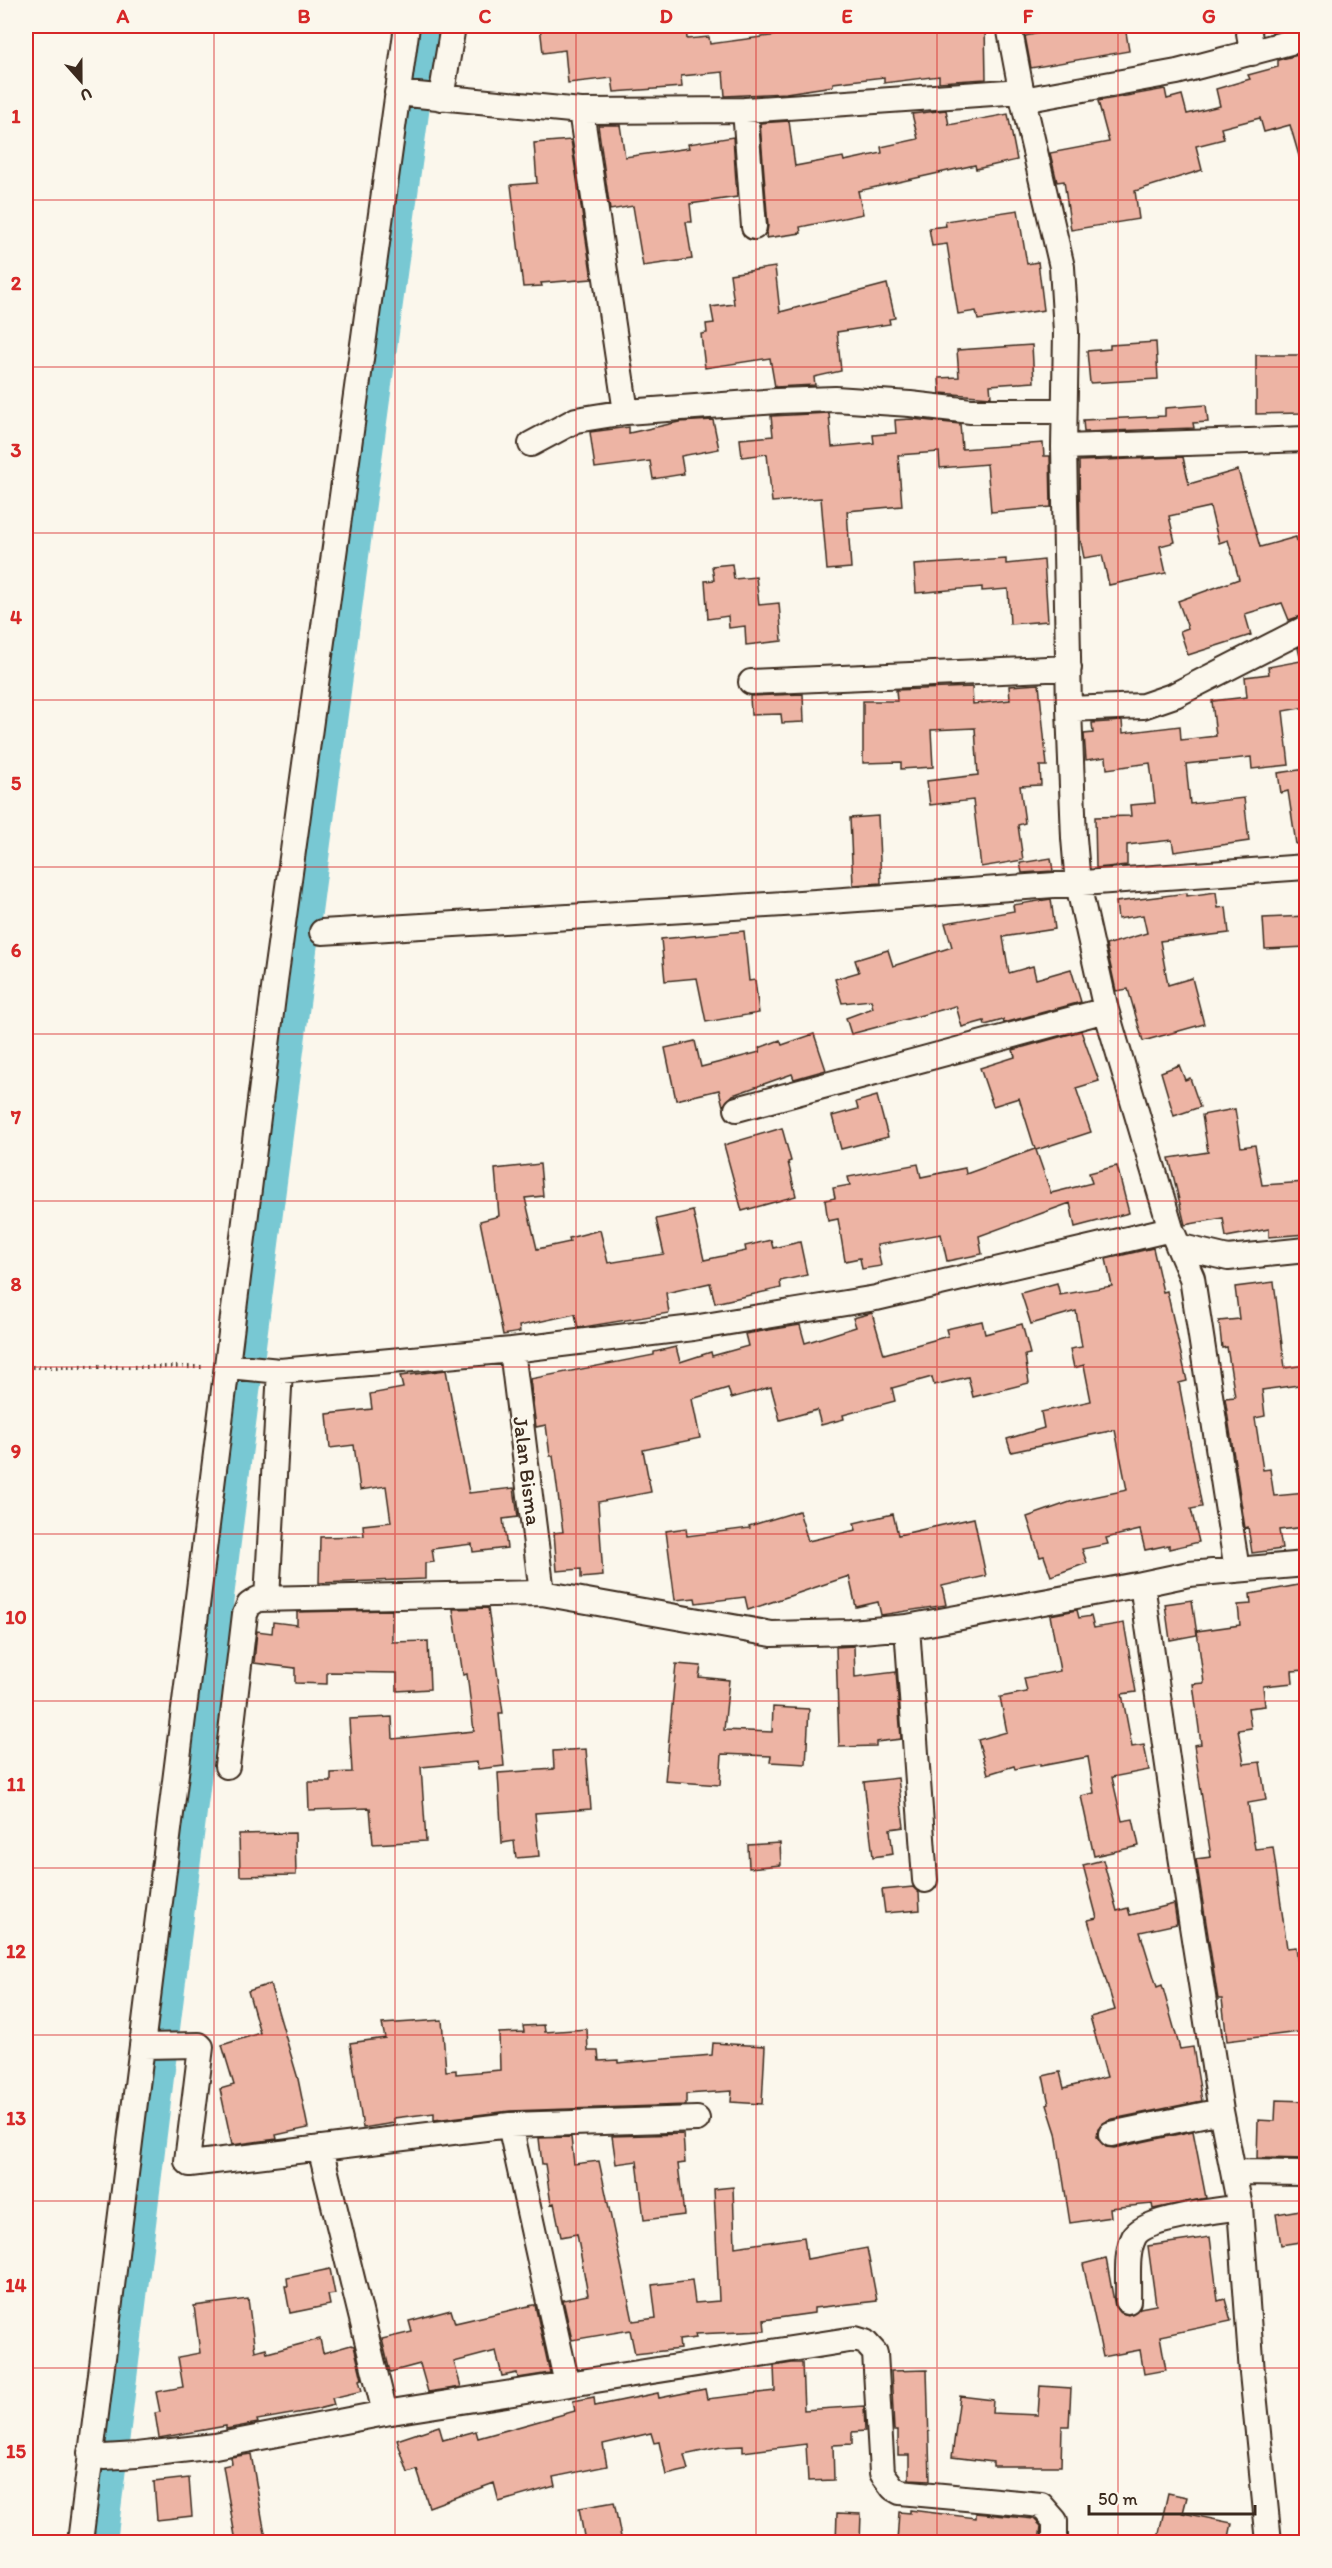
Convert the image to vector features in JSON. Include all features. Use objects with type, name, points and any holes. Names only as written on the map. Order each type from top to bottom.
[{"type":"street","points":[[80,2542],[97,2455],[150,2046],[232,1367],[275,981],[401,93],[407,26]]},
{"type":"street","points":[[435,98],[453,26]]},
{"type":"street","points":[[1010,26],[1022,96],[1062,267],[1066,332],[1064,447],[1070,710],[1074,838],[1078,884],[1106,1010],[1175,1237],[1192,1278],[1237,1570]]},
{"type":"street","points":[[1248,26],[1252,53]]},
{"type":"street","points":[[401,93],[581,111],[745,110],[1022,96],[1177,72],[1306,38]]},
{"type":"street","points":[[745,110],[754,227]]},
{"type":"street","points":[[581,111],[626,412]]},
{"type":"street","points":[[531,444],[576,420],[626,412],[835,399],[971,411],[1064,411]]},
{"type":"street","points":[[1064,447],[1306,439]]},
{"type":"street","points":[[1070,710],[1143,706],[1164,699],[1306,628]]},
{"type":"street","points":[[751,682],[1069,668]]},
{"type":"street","points":[[322,932],[1078,884],[1306,867]]},
{"type":"street","points":[[737,1109],[1106,1010]]},
{"type":"street","points":[[232,1367],[275,1372],[512,1350],[693,1328],[876,1298],[1175,1237],[1228,1258]]},
{"type":"street","points":[[1192,1278],[1228,1258],[1306,1250]]},
{"type":"street","name":"Jalan Bisma","points":[[512,1350],[542,1593]]},
{"type":"street","points":[[267,1598],[275,1372]]},
{"type":"street","points":[[227,1766],[245,1614],[253,1602],[267,1598],[542,1593],[772,1634],[850,1632],[907,1627],[1190,1574],[1306,1564]]},
{"type":"street","points":[[1142,1584],[1221,2111],[1235,2172],[1240,2207],[1252,2373],[1269,2542]]},
{"type":"street","points":[[907,1627],[925,1880]]},
{"type":"street","points":[[150,2046],[199,2044],[202,2050],[188,2163],[510,2125],[697,2119]]},
{"type":"street","points":[[1111,2134],[1221,2111]]},
{"type":"street","points":[[510,2125],[567,2384]]},
{"type":"street","points":[[321,2148],[384,2413]]},
{"type":"street","points":[[1235,2172],[1306,2174]]},
{"type":"street","points":[[1128,2301],[1129,2251],[1135,2234],[1146,2226],[1163,2221],[1240,2207]]},
{"type":"street","points":[[97,2455],[137,2455],[215,2446],[384,2413],[855,2339],[865,2342],[875,2353],[882,2473],[893,2488],[900,2492],[1041,2505],[1055,2521],[1055,2542]]},
{"type":"path","points":[[26,1367],[232,1367]]},
{"type":"building","points":[[540,26],[686,26],[687,39],[709,37],[710,44],[807,31],[806,26],[872,26],[872,29],[898,26],[985,26],[986,79],[939,82],[939,76],[884,83],[884,77],[833,83],[833,86],[786,93],[725,96],[723,72],[681,76],[682,87],[614,92],[612,78],[568,83],[565,50],[543,53]]},
{"type":"building","points":[[1055,26],[1125,26],[1129,51],[1031,68],[1025,36],[1055,30]]},
{"type":"building","points":[[1271,26],[1298,26],[1272,32]]},
{"type":"building","points":[[1306,53],[1306,165],[1302,166],[1290,125],[1264,132],[1260,118],[1221,128],[1224,139],[1196,146],[1202,170],[1135,191],[1139,219],[1071,230],[1064,181],[1057,182],[1050,153],[1109,142],[1098,101],[1165,89],[1167,99],[1182,95],[1187,114],[1220,106],[1216,89],[1250,79],[1248,75],[1278,67],[1278,60]]},
{"type":"building","points":[[946,110],[949,125],[1008,114],[1017,160],[976,169],[975,165],[858,191],[863,214],[800,227],[801,233],[766,238],[768,226],[760,123],[789,121],[795,166],[843,157],[844,161],[882,153],[881,147],[918,139],[912,114]]},
{"type":"building","points":[[598,125],[620,125],[625,157],[689,148],[688,144],[733,137],[737,197],[690,204],[692,222],[686,222],[692,259],[643,266],[633,206],[610,210]]},
{"type":"building","points":[[571,140],[592,279],[541,283],[542,286],[523,287],[511,185],[537,183],[534,143]]},
{"type":"building","points":[[1018,210],[1027,264],[1038,262],[1044,310],[978,320],[976,311],[958,314],[947,244],[932,246],[929,228],[946,226],[945,221]]},
{"type":"building","points":[[775,267],[780,312],[887,284],[895,318],[889,319],[890,324],[837,332],[841,371],[814,377],[815,385],[775,387],[770,358],[705,368],[701,334],[707,333],[706,324],[714,323],[711,307],[734,304],[730,274]]},
{"type":"building","points":[[1156,342],[1158,379],[1090,383],[1087,351],[1110,349],[1110,345]]},
{"type":"building","points":[[1032,345],[1034,382],[990,385],[991,397],[940,393],[939,378],[959,377],[957,350]]},
{"type":"building","points":[[1256,355],[1303,355],[1304,413],[1256,414]]},
{"type":"building","points":[[1206,405],[1208,422],[1193,423],[1194,428],[1084,432],[1083,420],[1165,416],[1165,408]]},
{"type":"building","points":[[829,413],[832,447],[874,443],[873,435],[896,433],[895,420],[912,419],[960,424],[962,449],[1043,443],[1044,456],[1050,456],[1051,507],[991,512],[987,464],[940,468],[939,452],[898,455],[902,506],[847,511],[851,568],[827,570],[821,498],[772,502],[767,454],[742,457],[740,439],[773,436],[771,416]]},
{"type":"building","points":[[713,420],[719,449],[681,456],[684,474],[653,479],[650,461],[595,468],[590,432],[629,427],[629,433],[679,422]]},
{"type":"building","points":[[1183,457],[1189,484],[1238,470],[1260,547],[1296,537],[1298,545],[1306,543],[1306,614],[1289,620],[1282,603],[1245,614],[1251,635],[1188,655],[1180,631],[1188,628],[1178,601],[1239,579],[1228,540],[1219,543],[1210,507],[1169,516],[1175,542],[1160,546],[1166,573],[1109,585],[1102,555],[1084,558],[1080,538],[1079,461]]},
{"type":"building","points":[[1006,559],[1006,564],[1044,560],[1048,621],[1010,624],[1008,589],[982,591],[982,587],[916,593],[914,565]]},
{"type":"building","points":[[732,564],[734,579],[756,577],[759,605],[779,603],[782,641],[746,645],[745,626],[729,628],[728,616],[708,619],[705,581],[714,580],[712,566]]},
{"type":"building","points":[[1306,644],[1306,707],[1283,711],[1289,765],[1252,769],[1251,757],[1186,764],[1190,804],[1244,798],[1249,841],[1174,852],[1172,840],[1127,845],[1127,865],[1096,868],[1095,817],[1131,816],[1130,805],[1155,803],[1150,763],[1107,769],[1106,757],[1086,760],[1084,734],[1093,733],[1092,723],[1122,721],[1123,733],[1180,726],[1181,740],[1216,736],[1212,701],[1247,697],[1245,677],[1269,674],[1268,667],[1301,661],[1298,648]]},
{"type":"building","points":[[1039,684],[1047,766],[1040,766],[1041,785],[1020,786],[1025,823],[1018,825],[1023,860],[981,867],[973,800],[930,805],[927,781],[978,775],[975,728],[931,730],[933,767],[901,769],[901,762],[863,763],[863,701],[897,701],[896,690],[972,687],[973,704],[1010,700],[1009,686]]},
{"type":"building","points":[[803,694],[804,722],[782,723],[781,714],[751,715],[750,696]]},
{"type":"building","points":[[1306,769],[1306,843],[1296,844],[1288,791],[1281,793],[1278,773]]},
{"type":"building","points":[[878,816],[881,883],[853,885],[850,818]]},
{"type":"building","points":[[1051,858],[1053,871],[1022,873],[1020,863]]},
{"type":"building","points":[[1216,892],[1218,908],[1226,907],[1229,933],[1160,941],[1168,985],[1192,978],[1204,1024],[1143,1041],[1128,989],[1116,991],[1106,945],[1147,933],[1143,915],[1118,919],[1116,902],[1187,893],[1187,896]]},
{"type":"building","points":[[1051,899],[1055,929],[1003,937],[1009,973],[1033,966],[1036,979],[1071,969],[1081,1002],[1004,1023],[1003,1020],[985,1025],[984,1021],[962,1027],[956,1006],[851,1034],[846,1018],[873,1008],[871,1000],[842,1003],[835,979],[859,972],[855,960],[888,950],[893,966],[952,947],[945,923],[1014,911],[1013,905]]},
{"type":"building","points":[[1306,916],[1306,947],[1265,949],[1263,918]]},
{"type":"building","points":[[744,931],[749,981],[755,980],[759,1013],[706,1022],[697,978],[665,981],[661,939]]},
{"type":"building","points":[[1081,1031],[1099,1081],[1076,1088],[1091,1132],[1036,1150],[1051,1193],[1092,1183],[1089,1173],[1117,1166],[1129,1213],[1075,1227],[1070,1203],[979,1236],[982,1254],[947,1261],[941,1234],[877,1245],[881,1266],[862,1269],[860,1258],[845,1261],[838,1219],[828,1221],[825,1200],[835,1198],[833,1188],[850,1185],[848,1177],[918,1164],[921,1177],[965,1168],[966,1174],[1035,1149],[1019,1098],[993,1106],[980,1068],[1015,1057],[1013,1050]]},
{"type":"building","points":[[814,1034],[826,1070],[794,1079],[792,1074],[733,1095],[723,1106],[719,1090],[676,1100],[665,1048],[695,1041],[701,1067],[760,1052],[759,1048],[780,1040],[782,1045]]},
{"type":"building","points":[[1179,1065],[1185,1080],[1190,1078],[1200,1107],[1174,1116],[1161,1072]]},
{"type":"building","points":[[877,1096],[888,1137],[841,1149],[832,1116],[858,1109],[856,1102]]},
{"type":"building","points":[[1235,1109],[1241,1147],[1255,1145],[1262,1185],[1306,1182],[1306,1234],[1269,1237],[1269,1229],[1226,1237],[1223,1218],[1185,1225],[1169,1158],[1208,1152],[1202,1115]]},
{"type":"building","points":[[782,1128],[791,1161],[788,1162],[796,1196],[742,1211],[724,1145]]},
{"type":"building","points":[[540,1164],[543,1196],[525,1198],[537,1249],[570,1242],[569,1238],[600,1230],[608,1263],[664,1254],[656,1219],[693,1211],[704,1260],[746,1251],[745,1246],[771,1240],[773,1248],[800,1242],[807,1275],[780,1281],[781,1288],[715,1303],[710,1283],[666,1293],[669,1313],[578,1328],[575,1314],[519,1326],[520,1332],[503,1335],[480,1221],[499,1216],[495,1169]]},
{"type":"building","points":[[1153,1248],[1163,1292],[1167,1291],[1187,1381],[1179,1383],[1202,1507],[1191,1509],[1199,1542],[1169,1549],[1169,1545],[1145,1550],[1140,1530],[1106,1538],[1108,1544],[1082,1549],[1087,1563],[1051,1576],[1044,1556],[1040,1557],[1027,1517],[1070,1502],[1127,1490],[1115,1430],[1011,1452],[1007,1439],[1044,1428],[1041,1412],[1091,1401],[1084,1365],[1074,1368],[1070,1349],[1082,1347],[1076,1311],[1031,1324],[1021,1293],[1057,1283],[1060,1295],[1112,1286],[1106,1259]]},
{"type":"building","points":[[1274,1282],[1285,1368],[1306,1365],[1306,1384],[1262,1390],[1265,1416],[1255,1418],[1263,1470],[1270,1469],[1274,1496],[1306,1493],[1306,1527],[1279,1530],[1282,1549],[1252,1553],[1248,1527],[1245,1528],[1225,1398],[1235,1397],[1227,1347],[1222,1348],[1219,1321],[1239,1319],[1235,1287]]},
{"type":"building","points":[[872,1313],[884,1354],[948,1336],[946,1329],[982,1321],[985,1334],[1022,1324],[1030,1354],[1025,1355],[1029,1383],[973,1397],[968,1377],[934,1385],[932,1377],[892,1388],[895,1401],[843,1415],[844,1419],[821,1425],[817,1410],[780,1420],[771,1387],[731,1398],[728,1388],[692,1399],[700,1438],[643,1450],[651,1492],[598,1502],[603,1576],[581,1578],[581,1569],[557,1571],[554,1533],[563,1532],[553,1456],[550,1456],[546,1425],[536,1427],[530,1379],[654,1355],[654,1352],[676,1347],[680,1362],[711,1352],[712,1356],[748,1346],[745,1334],[800,1325],[805,1343],[856,1327],[853,1318]]},
{"type":"building","points":[[446,1370],[469,1493],[514,1488],[518,1517],[503,1519],[507,1548],[473,1552],[472,1544],[432,1549],[434,1562],[425,1563],[425,1579],[319,1583],[320,1537],[364,1536],[363,1525],[391,1522],[386,1486],[360,1490],[354,1445],[330,1448],[327,1414],[372,1409],[370,1394],[403,1388],[400,1376]]},
{"type":"building","points":[[799,1511],[808,1541],[856,1530],[854,1523],[893,1514],[898,1535],[974,1518],[986,1576],[942,1586],[946,1605],[881,1615],[878,1602],[856,1607],[849,1576],[748,1610],[745,1597],[696,1603],[695,1598],[675,1600],[666,1531],[686,1528],[687,1536],[750,1528],[749,1526]]},
{"type":"building","points":[[1304,1584],[1306,1670],[1292,1671],[1293,1683],[1263,1686],[1265,1706],[1248,1708],[1251,1728],[1238,1730],[1244,1764],[1260,1762],[1266,1800],[1248,1803],[1255,1849],[1273,1847],[1287,1948],[1296,1947],[1306,2031],[1227,2041],[1222,1999],[1218,1999],[1196,1859],[1211,1857],[1194,1745],[1201,1744],[1193,1684],[1204,1683],[1197,1631],[1240,1625],[1238,1605],[1251,1604],[1250,1594]]},
{"type":"building","points":[[1192,1600],[1197,1635],[1170,1640],[1165,1604]]},
{"type":"building","points":[[488,1608],[503,1713],[499,1713],[504,1766],[478,1769],[477,1762],[421,1767],[426,1841],[373,1844],[370,1808],[309,1810],[308,1782],[331,1782],[331,1773],[352,1772],[349,1719],[392,1717],[393,1739],[474,1731],[467,1674],[463,1675],[453,1609]]},
{"type":"building","points":[[392,1610],[392,1642],[428,1641],[430,1689],[397,1691],[397,1673],[327,1672],[327,1684],[295,1683],[295,1668],[254,1663],[257,1631],[272,1633],[273,1622],[297,1625],[297,1612]]},
{"type":"building","points":[[1077,1610],[1079,1618],[1091,1616],[1094,1628],[1124,1623],[1136,1692],[1122,1694],[1132,1747],[1144,1745],[1149,1770],[1112,1777],[1122,1821],[1133,1819],[1139,1846],[1094,1856],[1081,1796],[1094,1793],[1088,1757],[1040,1766],[1040,1764],[1015,1769],[1014,1766],[988,1774],[978,1740],[1007,1732],[1000,1697],[1027,1692],[1024,1678],[1060,1671],[1050,1615]]},
{"type":"building","points":[[854,1646],[855,1677],[896,1672],[901,1739],[876,1742],[876,1746],[839,1747],[836,1647]]},
{"type":"building","points":[[676,1664],[701,1666],[699,1677],[729,1680],[724,1730],[772,1732],[773,1707],[809,1709],[806,1764],[770,1762],[771,1756],[722,1754],[720,1785],[665,1781]]},
{"type":"building","points":[[586,1749],[591,1809],[535,1813],[539,1856],[516,1858],[514,1841],[502,1843],[498,1773],[554,1769],[553,1751]]},
{"type":"building","points":[[898,1778],[904,1827],[890,1829],[893,1854],[873,1857],[864,1782]]},
{"type":"building","points":[[295,1833],[296,1875],[240,1876],[239,1834]]},
{"type":"building","points":[[780,1843],[781,1865],[749,1868],[748,1845]]},
{"type":"building","points":[[1103,1860],[1117,1911],[1128,1908],[1130,1915],[1174,1904],[1177,1924],[1140,1932],[1157,1987],[1162,1985],[1180,2049],[1193,2047],[1202,2101],[1108,2120],[1098,2129],[1097,2137],[1106,2147],[1114,2148],[1193,2131],[1206,2198],[1153,2209],[1152,2204],[1110,2208],[1111,2217],[1070,2223],[1056,2133],[1047,2105],[1049,2104],[1043,2076],[1060,2072],[1064,2088],[1107,2077],[1090,2017],[1115,2010],[1088,1920],[1097,1918],[1083,1865]]},
{"type":"building","points":[[913,1887],[919,1893],[920,1910],[885,1913],[882,1890]]},
{"type":"building","points":[[270,1984],[298,2079],[308,2128],[276,2135],[277,2139],[232,2145],[220,2089],[234,2085],[222,2045],[260,2033],[248,1991]]},
{"type":"building","points":[[442,2020],[446,2071],[456,2070],[456,2074],[500,2070],[499,2033],[524,2032],[523,2026],[544,2025],[545,2032],[587,2029],[588,2051],[598,2051],[599,2061],[618,2060],[618,2063],[712,2055],[713,2043],[765,2046],[762,2104],[731,2102],[732,2091],[686,2094],[686,2105],[510,2111],[434,2120],[434,2113],[394,2118],[394,2123],[363,2128],[350,2043],[385,2038],[382,2024]]},
{"type":"building","points":[[1276,2100],[1306,2101],[1306,2159],[1257,2158],[1258,2120],[1275,2121]]},
{"type":"building","points":[[683,2134],[685,2163],[678,2164],[684,2215],[644,2220],[637,2161],[616,2164],[612,2136]]},
{"type":"building","points":[[571,2137],[574,2164],[599,2161],[633,2321],[656,2318],[652,2285],[692,2280],[695,2303],[719,2301],[714,2189],[733,2187],[735,2247],[804,2237],[807,2259],[867,2248],[877,2301],[814,2308],[814,2313],[764,2320],[765,2331],[695,2334],[696,2338],[679,2340],[680,2349],[635,2354],[630,2330],[572,2340],[563,2300],[588,2295],[577,2234],[561,2237],[554,2203],[551,2204],[545,2164],[542,2164],[539,2138]]},
{"type":"building","points":[[1306,2209],[1306,2241],[1281,2245],[1276,2214]]},
{"type":"building","points":[[1210,2237],[1218,2301],[1225,2299],[1231,2321],[1160,2336],[1166,2370],[1144,2374],[1140,2350],[1103,2357],[1083,2264],[1106,2258],[1115,2307],[1119,2312],[1128,2315],[1140,2308],[1156,2305],[1148,2246]]},
{"type":"building","points":[[330,2269],[335,2294],[328,2295],[330,2305],[290,2313],[285,2286],[288,2286],[287,2278]]},
{"type":"building","points":[[248,2299],[255,2351],[266,2348],[267,2353],[320,2339],[323,2353],[354,2346],[362,2379],[359,2380],[362,2391],[332,2398],[334,2405],[257,2420],[258,2423],[226,2429],[226,2426],[159,2438],[155,2413],[160,2412],[156,2392],[183,2387],[178,2357],[200,2353],[194,2306]]},
{"type":"building","points":[[535,2305],[550,2373],[518,2378],[517,2373],[502,2376],[496,2351],[454,2362],[461,2387],[428,2392],[420,2364],[390,2372],[382,2339],[412,2332],[409,2321],[451,2310],[455,2323]]},
{"type":"building","points":[[802,2363],[804,2410],[864,2406],[865,2431],[852,2432],[852,2444],[833,2445],[834,2480],[808,2481],[806,2444],[743,2452],[743,2446],[721,2447],[684,2455],[688,2470],[666,2475],[659,2442],[654,2443],[651,2433],[603,2444],[607,2466],[553,2477],[555,2486],[499,2502],[494,2483],[429,2507],[417,2470],[408,2473],[397,2440],[439,2426],[443,2440],[476,2431],[478,2438],[575,2411],[573,2401],[594,2397],[595,2406],[658,2393],[659,2398],[705,2389],[707,2399],[775,2391],[774,2366]]},
{"type":"building","points":[[927,2370],[930,2480],[909,2479],[909,2455],[898,2455],[898,2430],[894,2430],[891,2371]]},
{"type":"building","points":[[1040,2386],[1071,2388],[1069,2426],[1062,2426],[1061,2466],[993,2466],[993,2462],[952,2457],[960,2396],[993,2400],[992,2413],[1038,2415]]},
{"type":"building","points":[[251,2454],[267,2542],[236,2542],[223,2466],[232,2464],[231,2457]]},
{"type":"building","points":[[189,2478],[192,2516],[157,2520],[154,2482]]},
{"type":"building","points":[[1168,2493],[1187,2497],[1183,2513],[1232,2523],[1228,2542],[1157,2542]]},
{"type":"building","points":[[614,2502],[622,2542],[585,2542],[579,2508]]},
{"type":"building","points":[[910,2510],[976,2518],[976,2513],[1034,2519],[1041,2526],[1039,2542],[897,2542],[899,2512],[910,2513]]},
{"type":"building","points":[[837,2513],[861,2514],[860,2542],[836,2542]]},
{"type":"waterway","points":[[105,2542],[262,1284],[429,26]]}]
